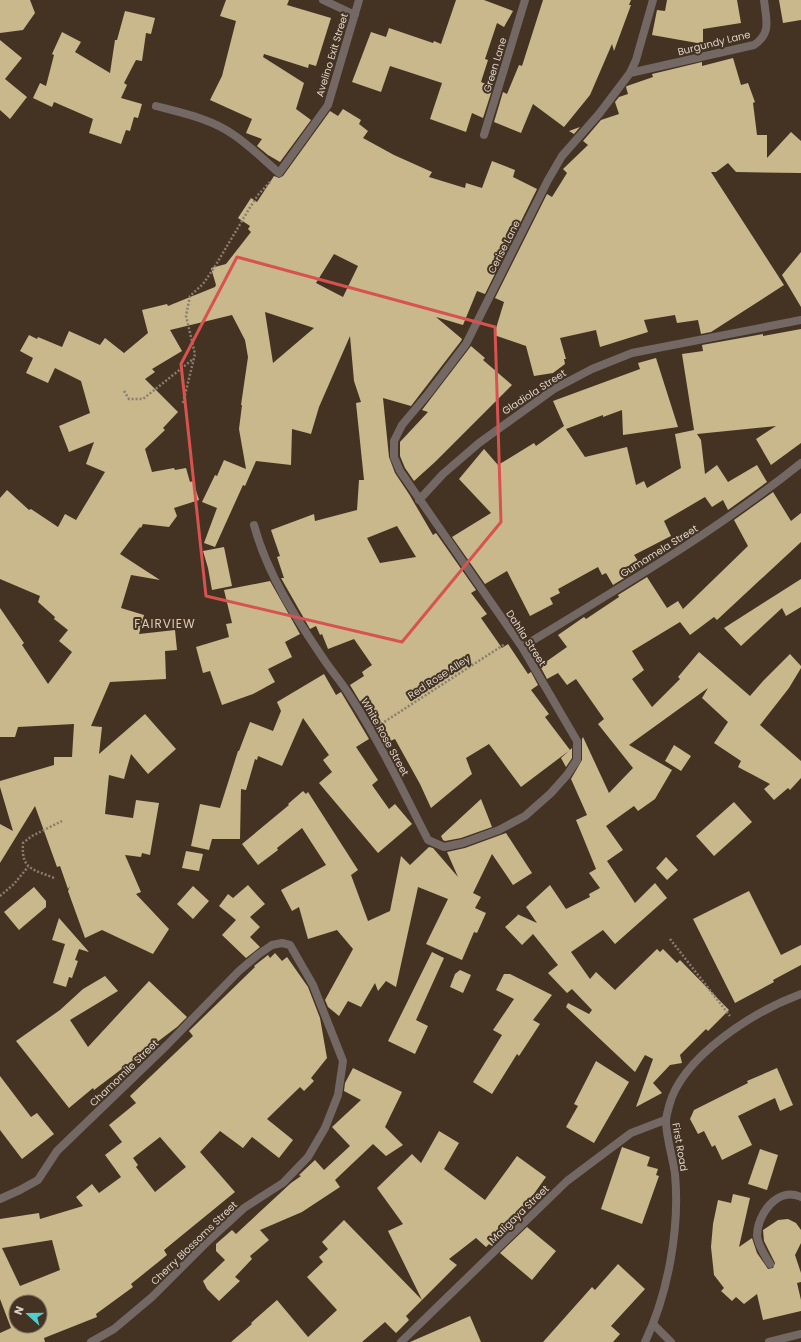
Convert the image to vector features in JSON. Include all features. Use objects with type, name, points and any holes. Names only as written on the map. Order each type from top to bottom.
[{"type":"street","points":[[323,0],[355,15]]},
{"type":"street","name":"Avelino Exit Street","points":[[279,173],[328,105],[359,0]]},
{"type":"street","name":"Green Lane","points":[[484,135],[525,0]]},
{"type":"street","name":"Cerise Lane","points":[[419,500],[400,472],[394,457],[394,442],[402,425],[466,344],[548,180],[562,156],[600,114],[630,73],[636,60],[653,0]]},
{"type":"street","name":"Burgundy Lane","points":[[630,73],[754,44],[764,36],[767,29],[764,0]]},
{"type":"street","points":[[156,106],[215,124],[233,134],[279,173]]},
{"type":"street","name":"Gladiola Street","points":[[419,500],[443,474],[479,443],[554,389],[592,369],[632,354],[801,320]]},
{"type":"street","name":"Gumamela Street","points":[[522,647],[693,542],[777,482],[801,462]]},
{"type":"street","name":"Dahlia Street","points":[[419,500],[522,647],[577,741],[577,760],[567,776],[551,793]]},
{"type":"street","name":"White Rose Street","points":[[254,525],[260,547],[298,620],[350,696],[392,766],[428,840],[444,847],[463,843],[499,830],[525,816],[551,793]]},
{"type":"street","name":"Cherry Blossoms Street","points":[[91,1342],[114,1329],[152,1297],[208,1241],[244,1208],[283,1183],[308,1157],[325,1128],[338,1095],[343,1061],[313,985],[290,945],[282,943],[272,945],[259,954]]},
{"type":"street","name":"Chamomile Street","points":[[0,1199],[38,1180],[57,1151],[167,1045],[239,971],[259,954]]},
{"type":"street","name":"First Road","points":[[645,1342],[653,1324],[665,1283],[677,1219],[675,1172],[666,1120],[671,1100],[683,1077],[696,1061],[738,1027],[772,1007],[801,994]]},
{"type":"street","name":"Maligaya Street","points":[[401,1342],[567,1181],[631,1133],[666,1120]]},
{"type":"street","points":[[770,1264],[757,1237],[758,1223],[765,1210],[773,1202],[784,1196],[795,1194],[801,1197]]},
{"type":"street","points":[[653,1324],[672,1342]]},
{"type":"street","points":[[769,1342],[801,1334]]},
{"type":"path","points":[[183,403],[194,358],[194,347],[186,316],[190,296],[202,284],[214,268],[258,195],[279,173]]},
{"type":"path","points":[[124,391],[130,399],[143,399],[194,358]]},
{"type":"path","name":"Red Rose Alley","points":[[371,731],[515,638]]},
{"type":"path","points":[[54,878],[28,867],[24,861],[23,843],[32,836],[62,821]]},
{"type":"path","points":[[0,896],[14,884],[28,867]]},
{"type":"path","points":[[670,939],[729,1014]]},
{"type":"highlighted area","points":[[237,257],[495,327],[501,522],[402,642],[206,596],[181,364]]},
{"type":"building","points":[[0,0],[30,0],[35,13],[23,30],[0,33]]},
{"type":"building","points":[[226,0],[289,0],[287,5],[331,18],[316,66],[309,64],[308,68],[264,54],[263,57],[304,83],[296,109],[311,120],[280,162],[257,146],[262,139],[246,133],[252,119],[210,100],[222,76],[236,21],[220,16]]},
{"type":"building","points":[[456,0],[484,0],[513,11],[504,27],[497,23],[485,59],[488,60],[481,82],[493,87],[483,118],[472,113],[466,132],[430,119],[442,83],[390,66],[381,92],[352,82],[371,32],[386,37],[389,28],[433,43],[434,41],[441,44]]},
{"type":"building","points":[[543,0],[631,0],[629,5],[631,5],[614,51],[612,44],[590,95],[564,127],[533,104],[521,133],[494,122],[503,92],[507,94],[519,65],[522,66]]},
{"type":"building","points":[[667,0],[737,0],[741,23],[703,29],[703,44],[652,35],[657,10],[665,11]]},
{"type":"building","points":[[779,0],[801,0],[801,20],[783,23]]},
{"type":"building","points":[[125,11],[155,18],[151,34],[146,33],[142,61],[136,60],[124,83],[127,85],[121,98],[142,104],[138,118],[134,117],[130,131],[126,130],[121,144],[89,133],[93,119],[54,102],[52,107],[33,98],[40,83],[46,86],[54,55],[52,54],[62,32],[81,42],[75,52],[110,73],[115,40],[117,40]]},
{"type":"building","points":[[0,40],[22,58],[5,79],[27,97],[10,119],[0,110]]},
{"type":"building","points":[[733,58],[741,85],[748,83],[755,102],[753,103],[757,135],[767,135],[767,158],[791,132],[801,141],[801,173],[736,172],[728,163],[716,172],[711,172],[784,285],[711,332],[701,334],[698,320],[677,323],[675,315],[644,320],[648,332],[600,347],[596,330],[560,338],[566,359],[564,359],[565,364],[553,373],[534,376],[526,346],[494,335],[504,302],[495,298],[547,194],[552,197],[567,173],[563,169],[588,145],[583,141],[601,120],[619,114],[615,102],[619,97],[628,94],[627,86],[653,77],[652,74],[702,62],[702,66]]},
{"type":"building","points":[[343,109],[361,120],[359,124],[368,131],[363,138],[394,155],[432,172],[429,177],[465,188],[466,183],[482,188],[492,161],[515,170],[513,177],[537,189],[485,294],[477,291],[463,325],[436,317],[462,339],[461,341],[411,406],[383,398],[389,457],[395,473],[433,535],[436,533],[476,590],[471,593],[487,614],[481,618],[502,648],[508,644],[528,674],[531,672],[538,685],[531,690],[549,714],[545,717],[570,750],[521,787],[489,744],[466,758],[472,774],[431,808],[420,784],[395,739],[390,741],[384,729],[379,733],[350,685],[364,676],[362,672],[372,665],[354,639],[328,649],[322,634],[320,635],[316,626],[310,629],[281,578],[284,578],[277,557],[280,556],[271,530],[314,514],[315,521],[357,510],[359,480],[364,480],[356,403],[361,402],[354,381],[350,336],[319,407],[311,434],[292,429],[291,465],[256,461],[245,486],[243,485],[215,547],[204,543],[217,508],[202,502],[215,475],[217,476],[224,460],[246,469],[239,429],[248,357],[245,340],[232,315],[170,330],[182,351],[152,369],[155,372],[145,379],[178,412],[163,428],[165,430],[145,449],[152,472],[174,468],[175,470],[186,468],[190,482],[193,481],[199,500],[174,508],[177,516],[169,527],[143,524],[120,554],[160,580],[131,575],[121,608],[144,615],[139,634],[175,630],[177,650],[165,651],[166,679],[110,682],[91,726],[102,727],[99,754],[145,714],[176,749],[148,774],[131,754],[124,779],[109,775],[105,814],[133,818],[136,800],[159,803],[150,855],[142,853],[141,857],[125,855],[141,892],[136,894],[169,929],[153,954],[102,930],[85,938],[68,891],[70,886],[68,889],[60,866],[57,867],[35,806],[0,863],[0,824],[13,831],[0,787],[0,781],[54,765],[54,757],[72,757],[74,724],[18,727],[15,737],[0,737],[0,608],[24,643],[22,645],[48,684],[72,652],[59,641],[68,630],[54,619],[55,617],[38,602],[40,596],[0,579],[0,498],[7,490],[29,510],[31,509],[58,527],[65,514],[76,520],[105,472],[86,464],[94,442],[69,452],[59,426],[90,413],[81,381],[55,368],[48,383],[26,373],[33,358],[20,351],[29,335],[62,347],[69,331],[100,345],[105,338],[124,353],[148,333],[142,310],[167,304],[168,306],[215,287],[216,285],[211,268],[226,264],[251,232],[248,229],[250,226],[238,218],[251,198],[257,202],[274,176],[279,178],[283,176],[330,111],[338,116]],"holes":[[[334,254],[358,266],[343,297],[316,283]],[[265,312],[314,328],[273,363]],[[397,526],[416,557],[380,563],[367,538]]]},
{"type":"building","points":[[580,127],[574,134],[569,131]]},
{"type":"building","points":[[801,252],[801,307],[782,275]]},
{"type":"building","points":[[801,329],[801,443],[771,465],[756,439],[776,426],[697,434],[701,440],[705,474],[717,465],[728,482],[757,465],[767,482],[728,510],[723,500],[712,507],[705,497],[664,521],[671,536],[634,555],[642,567],[613,585],[606,573],[602,575],[598,567],[558,589],[560,593],[550,598],[553,604],[530,616],[507,571],[485,584],[452,537],[491,513],[459,479],[484,449],[498,465],[534,443],[536,446],[564,426],[553,401],[640,369],[638,363],[656,358],[678,427],[623,435],[622,410],[603,417],[603,415],[566,429],[585,457],[627,447],[636,485],[644,481],[647,488],[681,468],[675,434],[694,430],[682,354],[703,351],[702,345]]},
{"type":"building","points":[[471,346],[485,358],[483,360],[512,385],[414,481],[405,468],[400,456],[400,442],[428,412],[422,410]]},
{"type":"building","points":[[773,492],[791,521],[801,513],[801,542],[717,620],[714,617],[690,635],[680,622],[632,651],[644,670],[632,679],[652,707],[680,679],[678,677],[699,652],[750,696],[790,654],[801,666],[789,688],[760,725],[801,761],[801,778],[790,790],[788,788],[774,800],[764,789],[770,784],[738,767],[741,761],[714,743],[728,722],[702,698],[708,688],[629,745],[672,770],[655,799],[638,811],[634,806],[606,826],[623,850],[607,861],[635,903],[655,883],[667,898],[615,944],[603,930],[571,952],[590,979],[596,972],[615,990],[657,949],[660,952],[663,949],[677,963],[680,960],[729,1010],[708,1031],[706,1029],[680,1055],[682,1063],[670,1065],[653,1083],[662,1093],[636,1107],[653,1059],[645,1055],[635,1072],[566,1007],[568,1003],[589,1014],[592,1010],[572,989],[567,993],[548,973],[558,965],[533,934],[522,945],[505,927],[518,915],[517,914],[537,923],[526,907],[550,885],[566,909],[590,897],[589,894],[600,888],[589,873],[596,869],[576,820],[587,815],[571,779],[582,760],[583,737],[609,793],[633,768],[598,724],[604,719],[576,679],[567,685],[558,673],[547,679],[540,666],[567,647],[558,635],[584,617],[586,619],[619,597],[618,595],[647,577],[667,608],[678,601],[683,609],[748,546],[734,520]]},
{"type":"building","points":[[224,547],[232,586],[212,590],[203,551]]},
{"type":"building","points":[[801,579],[801,607],[786,616],[782,608],[741,646],[724,628]]},
{"type":"building","points":[[270,581],[300,634],[285,642],[292,657],[268,669],[275,682],[253,694],[222,705],[210,671],[203,673],[196,647],[229,637],[226,624],[232,623],[224,590]]},
{"type":"building","points":[[324,674],[336,695],[341,692],[369,739],[356,747],[378,780],[372,785],[389,809],[395,804],[412,824],[378,853],[319,783],[332,772],[323,760],[329,755],[303,718],[282,766],[258,756],[257,760],[255,759],[246,790],[241,789],[240,839],[212,839],[209,850],[191,846],[200,804],[220,808],[238,751],[250,722],[273,731],[281,711],[277,702]]},
{"type":"building","points":[[674,745],[691,756],[681,771],[665,761]]},
{"type":"building","points":[[572,748],[572,758],[566,767],[561,758]]},
{"type":"building","points":[[303,791],[306,794],[308,792],[358,870],[351,875],[368,921],[390,911],[401,856],[410,865],[429,847],[433,848],[458,877],[447,852],[465,848],[506,833],[532,873],[513,885],[492,854],[473,893],[481,897],[475,908],[486,913],[477,933],[474,932],[462,960],[426,944],[448,899],[418,887],[396,987],[386,981],[378,991],[375,983],[361,1007],[348,1001],[339,1016],[328,1007],[325,1000],[353,949],[337,930],[308,939],[299,907],[292,911],[281,890],[326,865],[302,828],[277,848],[278,850],[258,865],[242,844],[289,805],[288,804]]},
{"type":"building","points":[[481,799],[492,827],[461,838],[445,841],[443,840],[441,836]]},
{"type":"building","points":[[734,802],[752,822],[714,856],[696,836]]},
{"type":"building","points":[[186,851],[203,854],[199,871],[182,868]]},
{"type":"building","points":[[666,857],[678,870],[667,880],[656,868]]},
{"type":"building","points":[[248,885],[265,904],[250,917],[260,927],[250,937],[260,947],[246,958],[222,935],[236,920],[219,906],[228,894],[233,898]]},
{"type":"building","points":[[193,886],[209,901],[193,919],[177,904]]},
{"type":"building","points":[[34,887],[46,901],[46,907],[19,930],[4,912]]},
{"type":"building","points":[[749,891],[781,955],[801,945],[801,965],[773,980],[774,982],[735,1003],[693,919]]},
{"type":"building","points":[[59,918],[89,952],[79,949],[75,960],[78,961],[72,978],[69,977],[66,987],[53,983],[65,944],[52,940]]},
{"type":"building","points":[[432,952],[444,958],[416,1020],[428,1026],[415,1054],[388,1041]]},
{"type":"building","points":[[275,953],[282,961],[287,957],[308,987],[320,1018],[327,1058],[311,1078],[314,1081],[304,1091],[300,1087],[267,1119],[293,1140],[279,1158],[252,1137],[243,1148],[220,1131],[200,1152],[235,1192],[164,1250],[167,1255],[131,1284],[133,1287],[96,1314],[97,1317],[44,1338],[45,1342],[0,1342],[0,1333],[8,1329],[8,1334],[48,1334],[48,1294],[8,1294],[8,1320],[0,1299],[0,1219],[39,1213],[40,1219],[83,1206],[76,1197],[92,1184],[99,1193],[121,1177],[105,1155],[122,1142],[109,1125],[136,1103],[130,1096],[193,1036],[189,1031],[255,967],[254,966],[268,955],[270,958]],"holes":[[[160,1137],[186,1167],[155,1192],[136,1167],[138,1165],[133,1158]],[[52,1240],[60,1270],[20,1286],[2,1248]]]},
{"type":"building","points":[[460,970],[471,975],[463,993],[450,987],[455,974]]},
{"type":"building","points":[[504,974],[510,974],[552,995],[533,1020],[540,1024],[519,1056],[517,1054],[492,1094],[473,1082],[502,1035],[493,1030],[514,999],[496,990]]},
{"type":"building","points":[[105,976],[118,991],[70,1020],[88,1047],[149,981],[187,1017],[177,1027],[94,1090],[93,1088],[69,1108],[16,1041],[60,1010],[83,989]]},
{"type":"building","points":[[596,1061],[629,1082],[594,1143],[566,1127],[578,1106],[574,1104]]},
{"type":"building","points":[[353,1068],[402,1092],[385,1127],[403,1145],[386,1156],[373,1144],[335,1180],[340,1187],[302,1212],[260,1230],[269,1240],[250,1256],[252,1259],[235,1277],[240,1281],[219,1301],[207,1289],[203,1281],[225,1260],[216,1251],[216,1244],[232,1230],[236,1234],[291,1183],[301,1176],[299,1175],[315,1160],[324,1170],[350,1146],[332,1127],[361,1100],[344,1091],[345,1083]]},
{"type":"building","points":[[777,1068],[793,1105],[780,1111],[775,1098],[738,1116],[752,1145],[722,1160],[715,1145],[712,1147],[704,1131],[698,1134],[690,1119],[694,1110],[748,1083],[747,1081]]},
{"type":"building","points":[[0,1076],[31,1117],[37,1113],[54,1134],[22,1159],[0,1130]]},
{"type":"building","points":[[439,1131],[459,1143],[444,1169],[485,1200],[517,1156],[546,1177],[516,1219],[519,1220],[492,1246],[489,1244],[486,1247],[476,1238],[449,1259],[457,1265],[422,1300],[388,1231],[403,1224],[377,1188],[412,1154],[421,1163]]},
{"type":"building","points":[[622,1147],[650,1157],[647,1166],[658,1169],[656,1175],[659,1176],[642,1224],[601,1209]]},
{"type":"building","points":[[760,1149],[778,1155],[767,1190],[748,1184]]},
{"type":"building","points":[[733,1194],[750,1198],[739,1247],[752,1238],[757,1253],[768,1269],[773,1268],[775,1263],[764,1241],[763,1230],[778,1220],[788,1219],[796,1223],[801,1230],[801,1243],[795,1255],[801,1273],[801,1282],[797,1283],[801,1300],[801,1311],[763,1320],[757,1294],[744,1304],[736,1297],[732,1301],[721,1291],[724,1288],[714,1275],[711,1247],[713,1224],[718,1200],[731,1203]]},
{"type":"building","points":[[344,1220],[422,1300],[406,1316],[409,1320],[396,1333],[385,1322],[362,1342],[231,1342],[277,1300],[308,1337],[337,1310],[307,1277],[323,1262],[319,1257],[328,1249],[322,1242]]},
{"type":"building","points":[[527,1227],[556,1251],[532,1280],[500,1253]]},
{"type":"building","points":[[618,1264],[645,1289],[611,1326],[620,1334],[613,1342],[543,1342],[592,1287],[595,1290]]},
{"type":"building","points":[[470,1316],[481,1342],[410,1342]]},
{"type":"district","name":"FAIRVIEW","points":[[165,623]]}]
